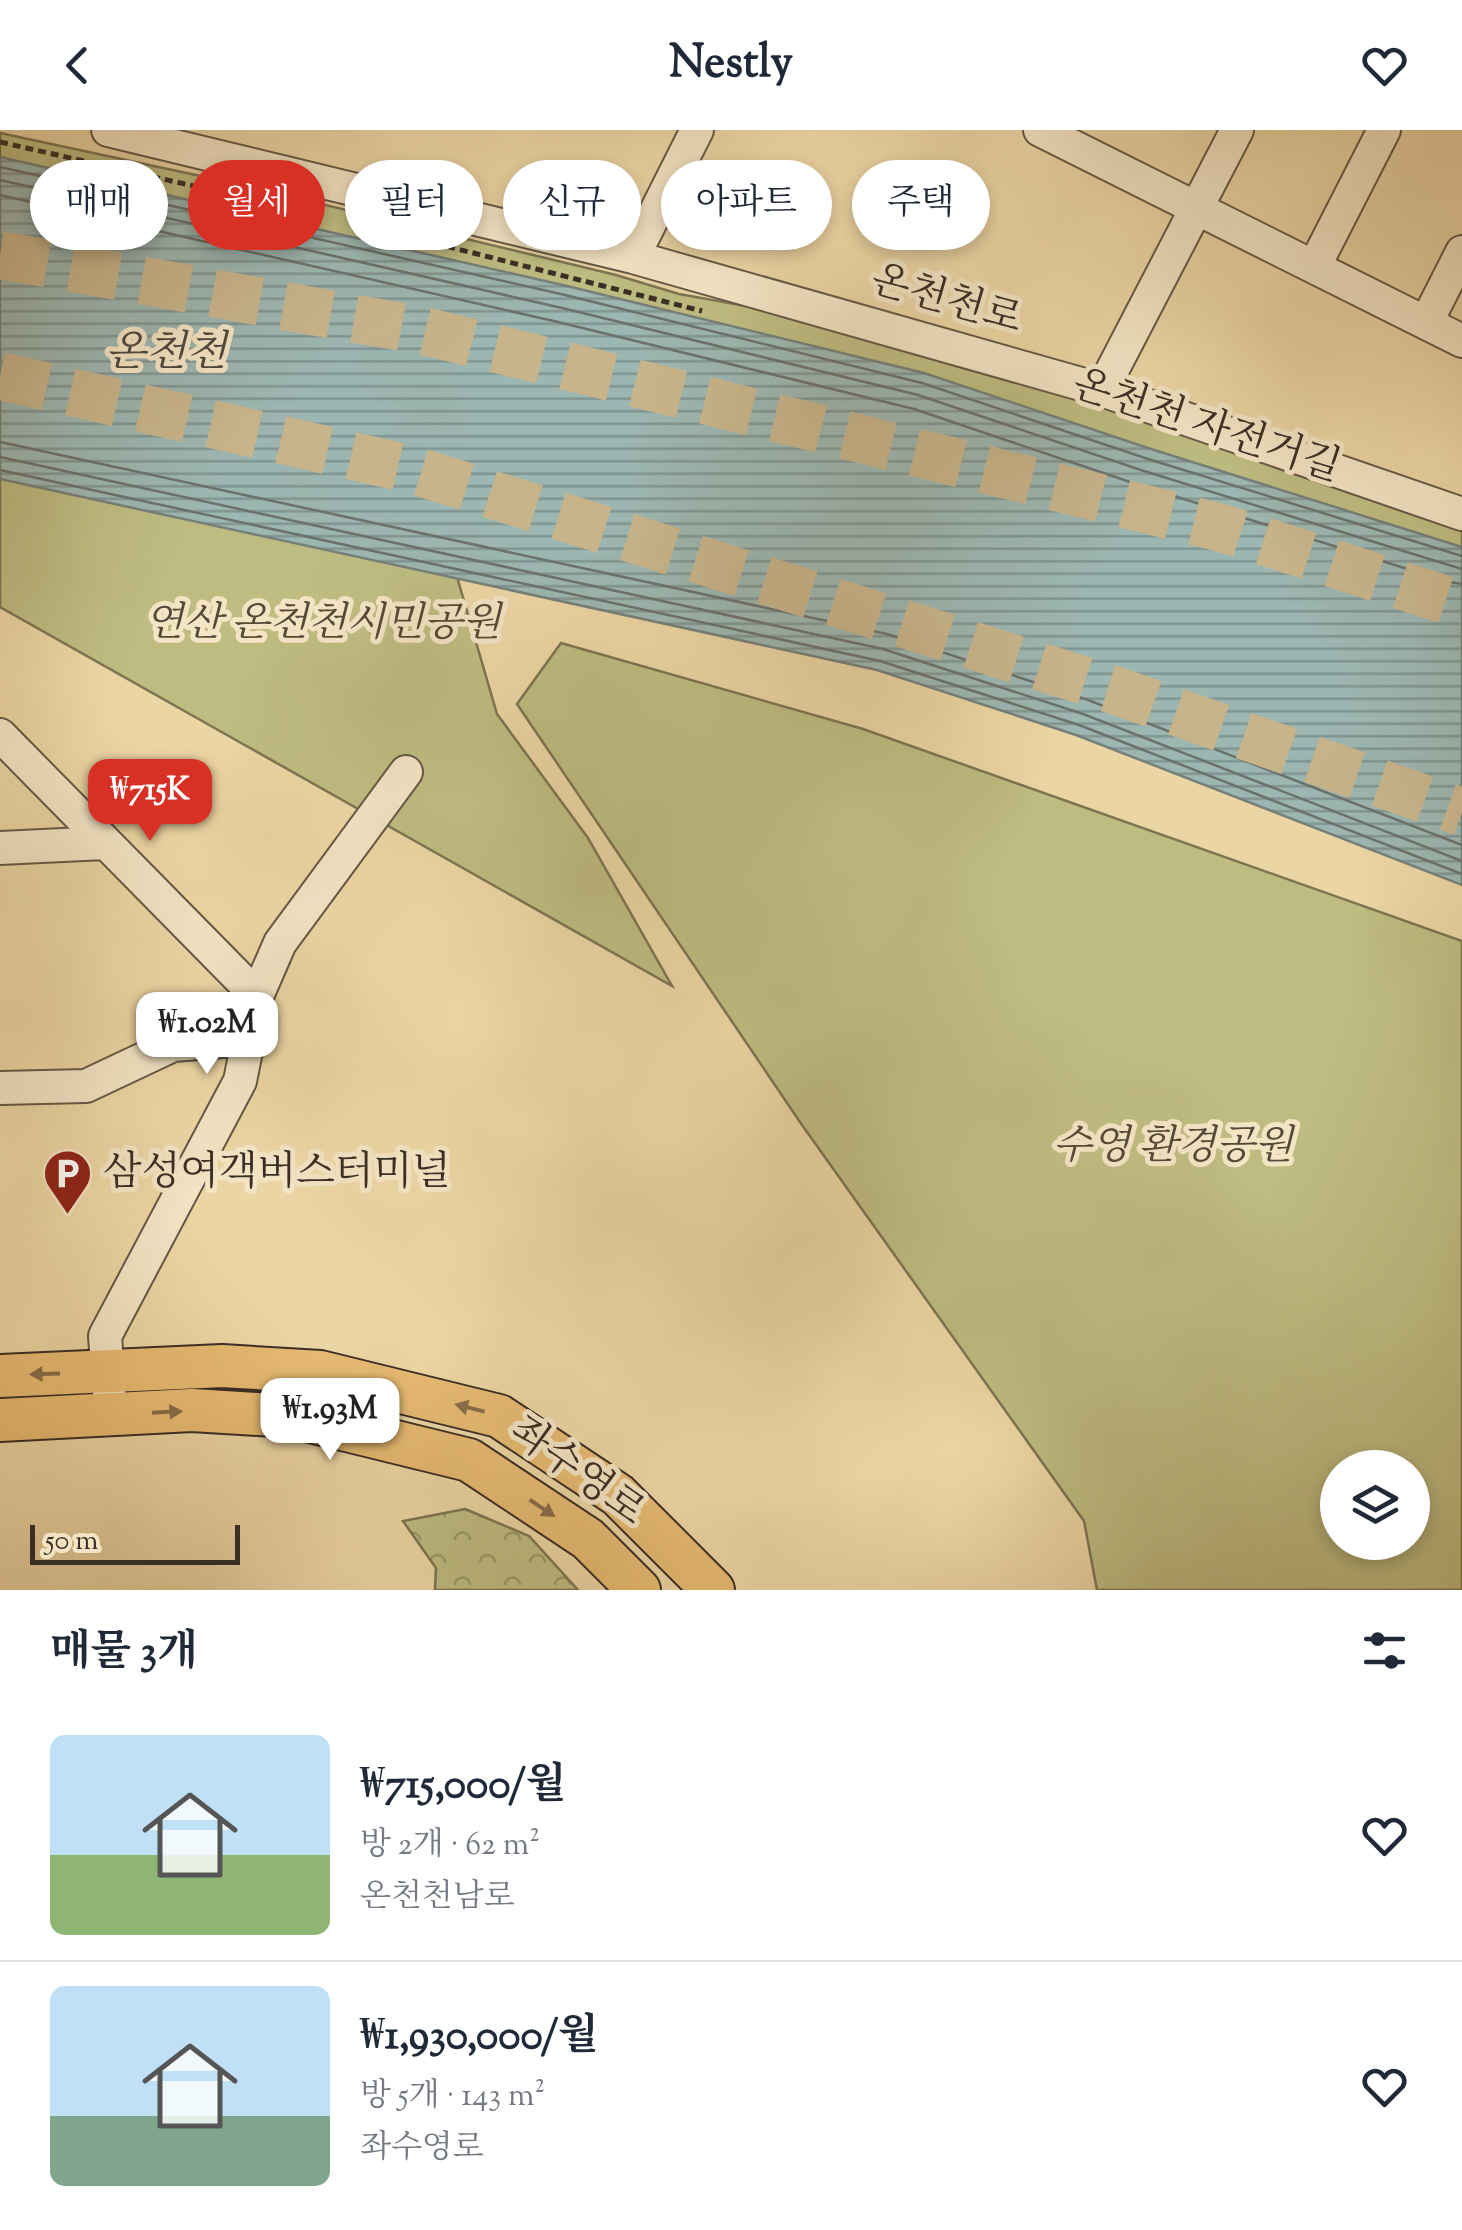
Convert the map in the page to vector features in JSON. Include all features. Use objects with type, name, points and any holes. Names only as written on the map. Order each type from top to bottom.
[{"type":"main road","name":"좌수영로","points":[[0,1376],[222,1366],[320,1372],[499,1416],[618,1495],[713,1590]]},
{"type":"main road","name":"좌수영로","points":[[0,1420],[192,1410],[290,1416],[468,1460],[588,1539],[640,1590]]},
{"type":"street","points":[[633,257],[697,130]]},
{"type":"street","points":[[1040,130],[1462,340]]},
{"type":"street","points":[[1102,390],[1237,130]]},
{"type":"street","points":[[1314,266],[1384,130]]},
{"type":"street","name":"온천천로","points":[[125,132],[633,257],[1102,390],[1462,514]]},
{"type":"street","points":[[1426,323],[1462,252]]},
{"type":"street","points":[[0,736],[257,996]]},
{"type":"street","points":[[111,1415],[105,1336],[240,1081],[257,996],[280,943],[406,772]]},
{"type":"street","points":[[0,848],[105,843]]},
{"type":"street","points":[[0,1088],[86,1086],[173,1046],[248,1040]]},
{"type":"path","points":[[0,142],[188,184]]},
{"type":"path","points":[[461,250],[702,310]]},
{"type":"green space","points":[[0,133],[126,160],[30,160],[30,204],[0,196]]},
{"type":"green space","points":[[168,169],[188,173],[188,244],[168,239]]},
{"type":"green space","points":[[325,205],[345,210],[345,250],[483,250],[483,243],[679,294],[959,351],[1462,521],[1462,567],[213,250],[325,250]]},
{"type":"green space","name":"연산 온천천시민공원","points":[[0,406],[436,505],[497,714],[588,838],[672,986],[0,607]]},
{"type":"green space","name":"수영 환경공원","points":[[561,643],[863,729],[1462,941],[1462,1590],[1097,1590],[1084,1521],[802,1125],[517,704]]},
{"type":"green space","points":[[465,1509],[529,1536],[578,1590],[435,1590],[436,1568],[403,1521]]},
{"type":"water","name":"온천천","points":[[0,157],[30,164],[30,250],[168,250],[168,195],[188,200],[188,250],[325,250],[325,231],[345,235],[345,250],[409,250],[924,373],[1462,547],[1462,885],[1076,735],[877,670],[0,479]]},
{"type":"tunnel","points":[[0,255],[424,331],[1222,528],[1462,605]]},
{"type":"tunnel","points":[[0,376],[410,469],[1111,689],[1462,812]]},
{"type":"place","name":"삼성여객버스터미널","points":[[68,1216]]}]
